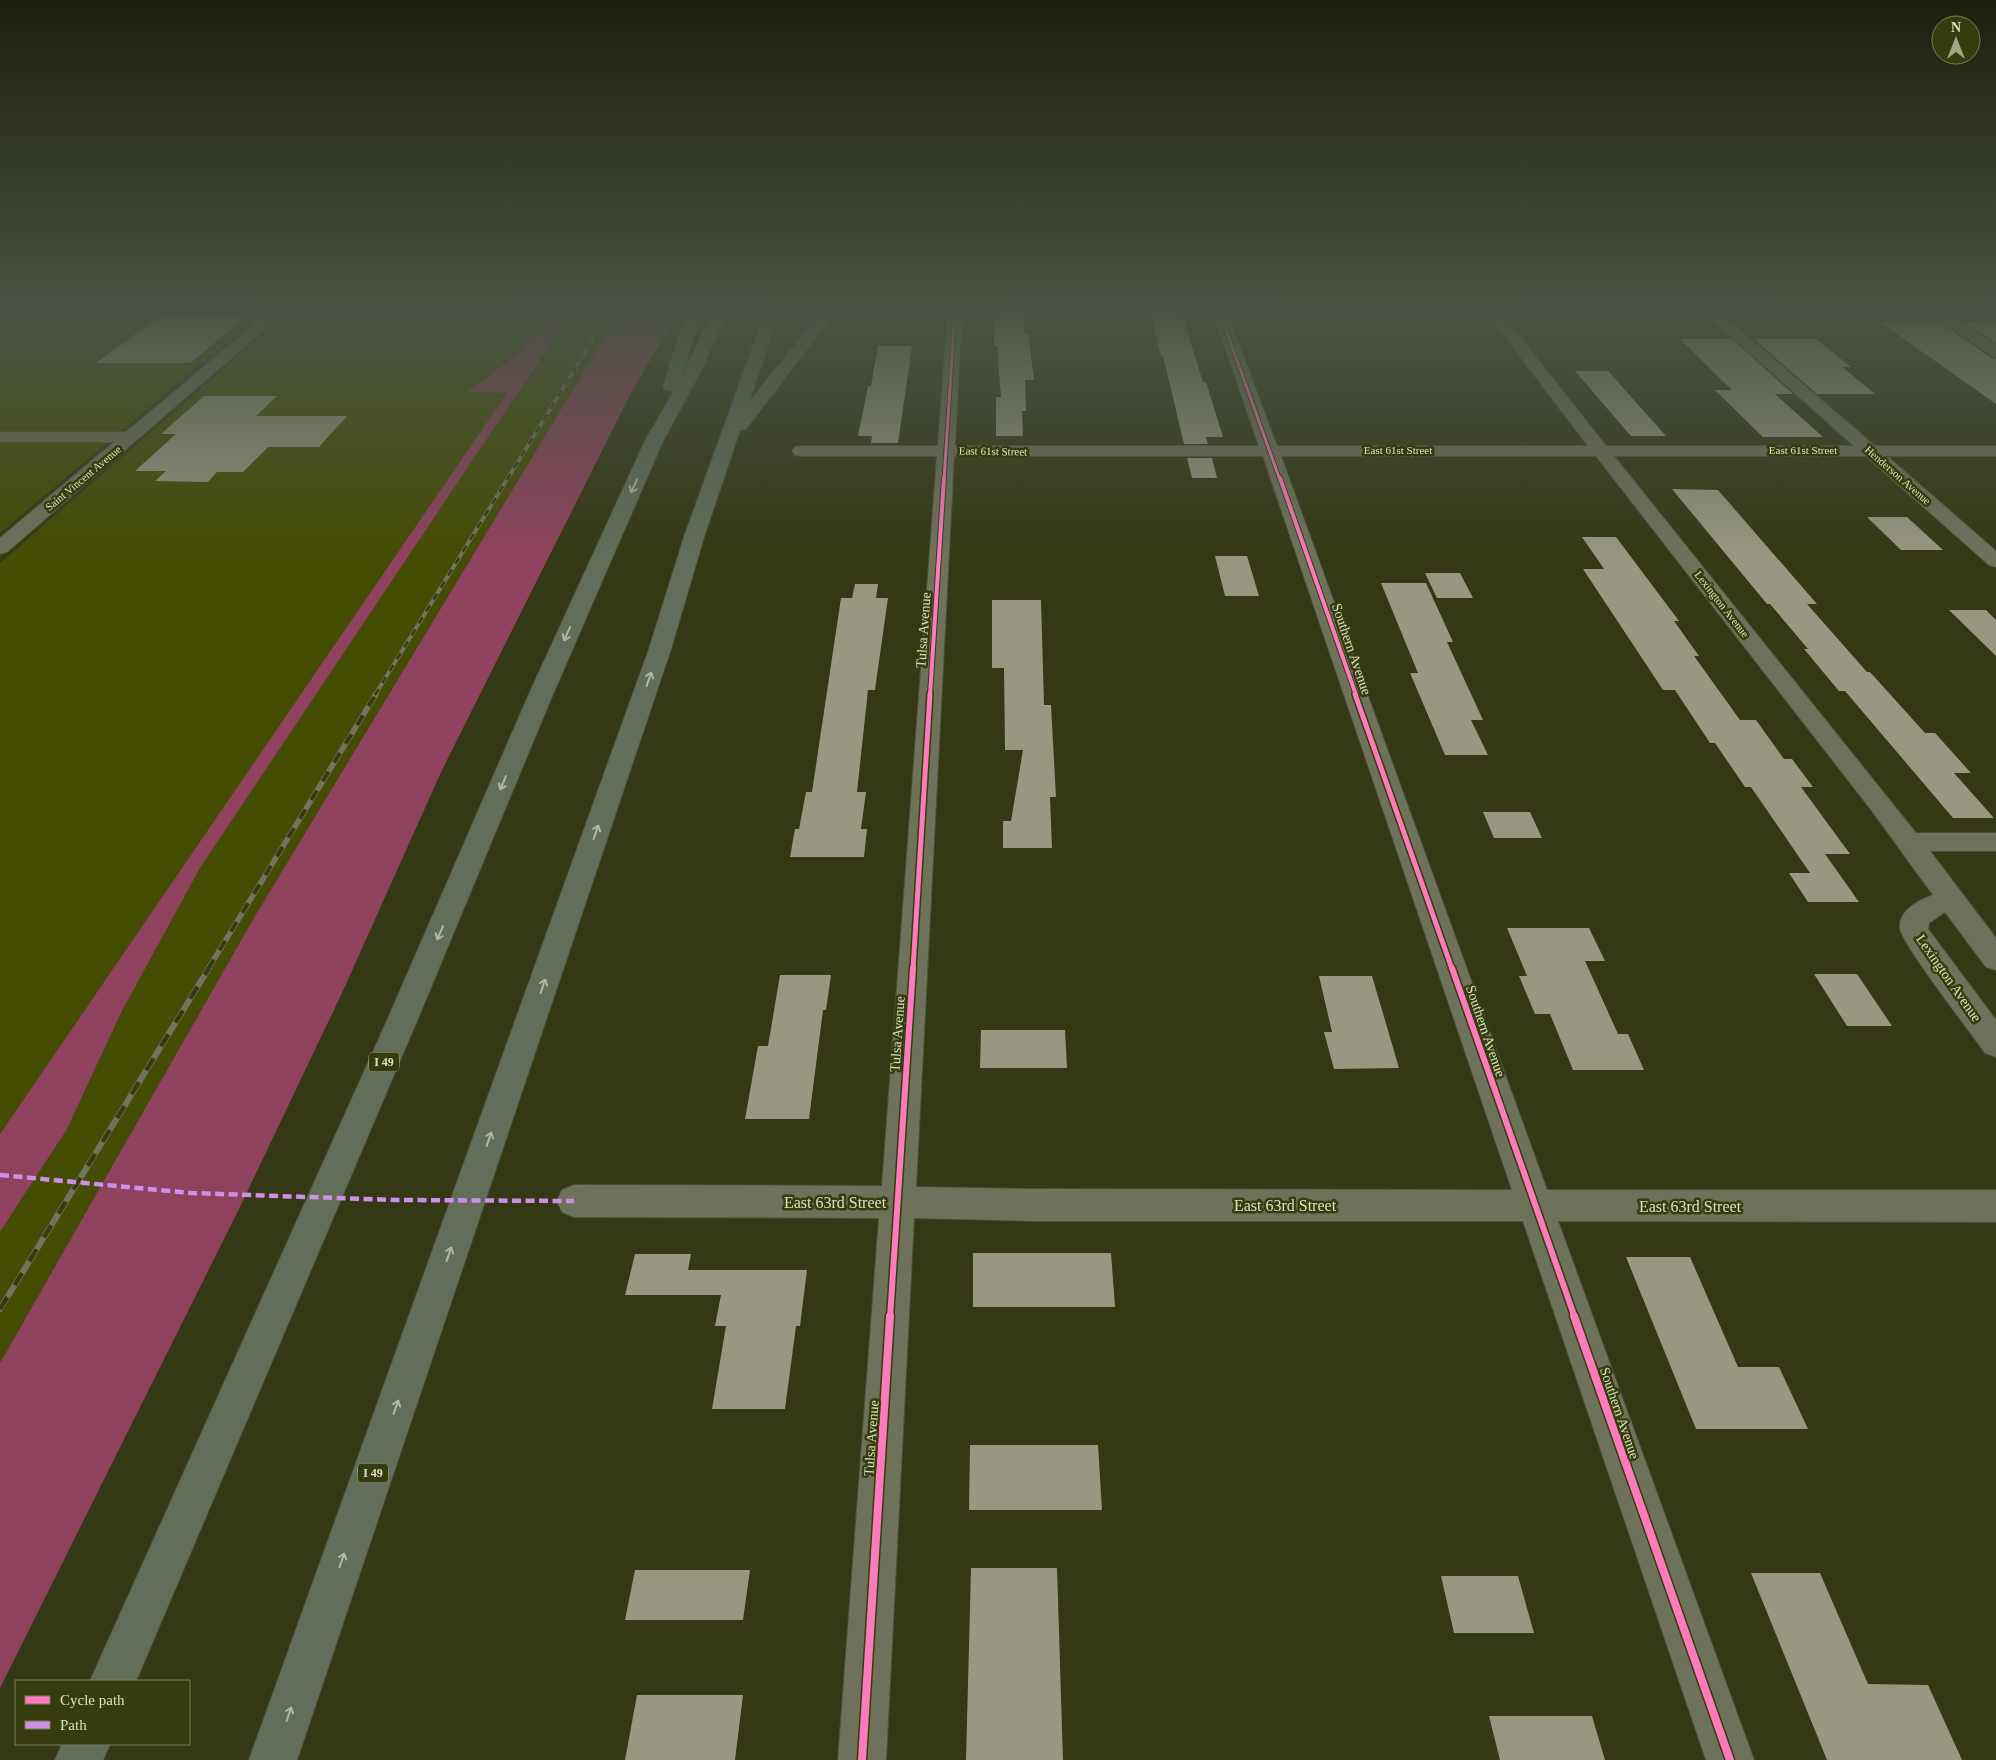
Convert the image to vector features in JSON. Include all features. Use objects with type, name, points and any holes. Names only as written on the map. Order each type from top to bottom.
[{"type":"highway","points":[[654,441],[669,392]]},
{"type":"highway","name":"I 49","points":[[113,1680],[404,1016],[541,694],[654,441],[681,392]]},
{"type":"highway","name":"I 49","points":[[273,1760],[657,659],[694,537],[744,392]]},
{"type":"highway","points":[[727,441],[765,392]]},
{"type":"highway","points":[[79,1760],[86,1745]]},
{"type":"street","name":"Saint Vincent Avenue","points":[[0,548],[184,392]]},
{"type":"street","name":"Tulsa Avenue","points":[[862,1760],[950,392]]},
{"type":"street","name":"Southern Avenue","points":[[1249,392],[1730,1760]]},
{"type":"street","name":"Lexington Avenue","points":[[1555,392],[1908,842],[1996,959]]},
{"type":"street","name":"Henderson Avenue","points":[[1803,392],[1996,561]]},
{"type":"street","points":[[0,437],[132,437]]},
{"type":"street","name":"East 61st Street","points":[[801,452],[1996,451]]},
{"type":"street","points":[[1908,842],[1996,842]]},
{"type":"street","name":"Lexington Avenue","points":[[1950,900],[1934,905],[1916,918],[1914,929],[1921,942],[1996,1044]]},
{"type":"street","name":"East 63rd Street","points":[[574,1201],[898,1202],[1033,1205],[1996,1206]]},
{"type":"shaded area","points":[[0,392],[167,392],[0,533]]},
{"type":"shaded area","points":[[197,392],[508,393],[0,1134],[0,563]]},
{"type":"shaded area","points":[[473,392],[518,392],[200,868],[122,1011],[67,1129],[0,1232],[0,1134],[507,393]]},
{"type":"shaded area","points":[[518,392],[571,392],[252,921],[0,1363],[0,1232],[67,1129],[122,1011],[200,868]]},
{"type":"shaded area","points":[[571,392],[632,392],[442,770],[342,993],[239,1209],[0,1688],[0,1363],[252,921]]},
{"type":"building","points":[[867,392],[905,392],[898,443],[871,443],[872,436],[858,436]]},
{"type":"building","points":[[1001,392],[1025,392],[1026,411],[1022,411],[1023,436],[996,436],[996,397],[1001,397]]},
{"type":"building","points":[[1172,392],[1209,392],[1223,437],[1206,437],[1208,444],[1184,444]]},
{"type":"building","points":[[1593,392],[1627,392],[1666,436],[1631,436]]},
{"type":"building","points":[[1717,392],[1791,392],[1793,394],[1775,394],[1823,437],[1763,437]]},
{"type":"building","points":[[1815,392],[1873,392],[1875,394],[1817,394]]},
{"type":"building","points":[[1979,392],[1996,392],[1996,404]]},
{"type":"building","points":[[204,396],[277,396],[256,416],[347,416],[319,447],[268,447],[243,472],[217,472],[208,482],[155,481],[166,471],[135,471],[176,434],[161,434]]},
{"type":"building","points":[[1187,458],[1212,458],[1217,478],[1192,478]]},
{"type":"building","points":[[1672,489],[1718,490],[1817,604],[1807,604],[1867,672],[1870,672],[1925,733],[1935,733],[1971,773],[1954,773],[1994,818],[1953,818],[1845,691],[1839,691],[1804,649],[1808,649],[1770,604],[1767,604]]},
{"type":"building","points":[[1867,517],[1907,517],[1943,550],[1901,550]]},
{"type":"building","points":[[1582,537],[1616,537],[1679,621],[1674,621],[1699,656],[1694,656],[1740,720],[1756,720],[1784,759],[1792,759],[1813,787],[1801,787],[1850,854],[1825,854],[1859,902],[1808,902],[1789,873],[1810,873],[1751,787],[1745,787],[1715,743],[1710,743],[1675,690],[1663,690],[1583,569],[1604,569]]},
{"type":"building","points":[[1215,556],[1247,556],[1259,596],[1225,596]]},
{"type":"building","points":[[1425,573],[1460,573],[1473,598],[1437,598]]},
{"type":"building","points":[[1381,583],[1426,583],[1453,642],[1447,642],[1483,720],[1471,720],[1488,755],[1445,755],[1410,673],[1418,673]]},
{"type":"building","points":[[855,584],[878,584],[876,598],[888,598],[875,690],[868,690],[857,792],[866,792],[861,829],[867,829],[864,857],[790,857],[795,829],[799,829],[806,792],[812,792],[841,598],[852,598]]},
{"type":"building","points":[[992,600],[1041,600],[1044,705],[1051,705],[1056,797],[1050,797],[1052,848],[1003,848],[1003,821],[1011,821],[1023,750],[1005,750],[1004,668],[992,668]]},
{"type":"building","points":[[1949,610],[1986,610],[1996,620],[1996,656]]},
{"type":"building","points":[[1483,812],[1530,812],[1542,838],[1494,838]]},
{"type":"building","points":[[1507,928],[1589,928],[1605,961],[1585,961],[1618,1034],[1628,1034],[1644,1070],[1573,1070],[1550,1014],[1535,1014],[1519,976],[1527,976]]},
{"type":"building","points":[[1814,974],[1857,974],[1892,1026],[1847,1026]]},
{"type":"building","points":[[780,975],[831,975],[826,1010],[823,1010],[809,1119],[745,1119],[758,1046],[768,1046]]},
{"type":"building","points":[[1319,976],[1372,976],[1399,1068],[1334,1069],[1324,1032],[1332,1032]]},
{"type":"building","points":[[981,1030],[1065,1030],[1067,1068],[980,1068]]},
{"type":"building","points":[[973,1253],[1111,1253],[1115,1307],[973,1307]]},
{"type":"building","points":[[635,1254],[691,1254],[688,1270],[807,1270],[800,1326],[796,1326],[785,1409],[712,1409],[726,1326],[715,1326],[721,1295],[625,1295]]},
{"type":"building","points":[[1626,1257],[1690,1257],[1738,1367],[1779,1367],[1808,1429],[1696,1429]]},
{"type":"building","points":[[970,1445],[1098,1445],[1102,1510],[969,1510]]},
{"type":"building","points":[[971,1568],[1057,1568],[1063,1760],[966,1760]]},
{"type":"building","points":[[635,1570],[750,1570],[743,1620],[625,1620]]},
{"type":"building","points":[[1751,1573],[1820,1573],[1868,1684],[1928,1685],[1962,1760],[1827,1760]]},
{"type":"building","points":[[1441,1576],[1518,1576],[1534,1633],[1454,1633]]},
{"type":"building","points":[[637,1695],[743,1695],[735,1760],[625,1760]]},
{"type":"building","points":[[1489,1716],[1592,1716],[1605,1760],[1500,1760]]},
{"type":"railway","points":[[375,695],[561,392]]},
{"type":"railway","points":[[208,969],[376,694]]},
{"type":"railway","points":[[0,1309],[209,968]]},
{"type":"marked path","points":[[0,1175],[191,1193],[396,1200],[574,1201]]},
{"type":"cycle path","points":[[862,1760],[950,392]]},
{"type":"cycle path","points":[[1249,392],[1730,1760]]}]
